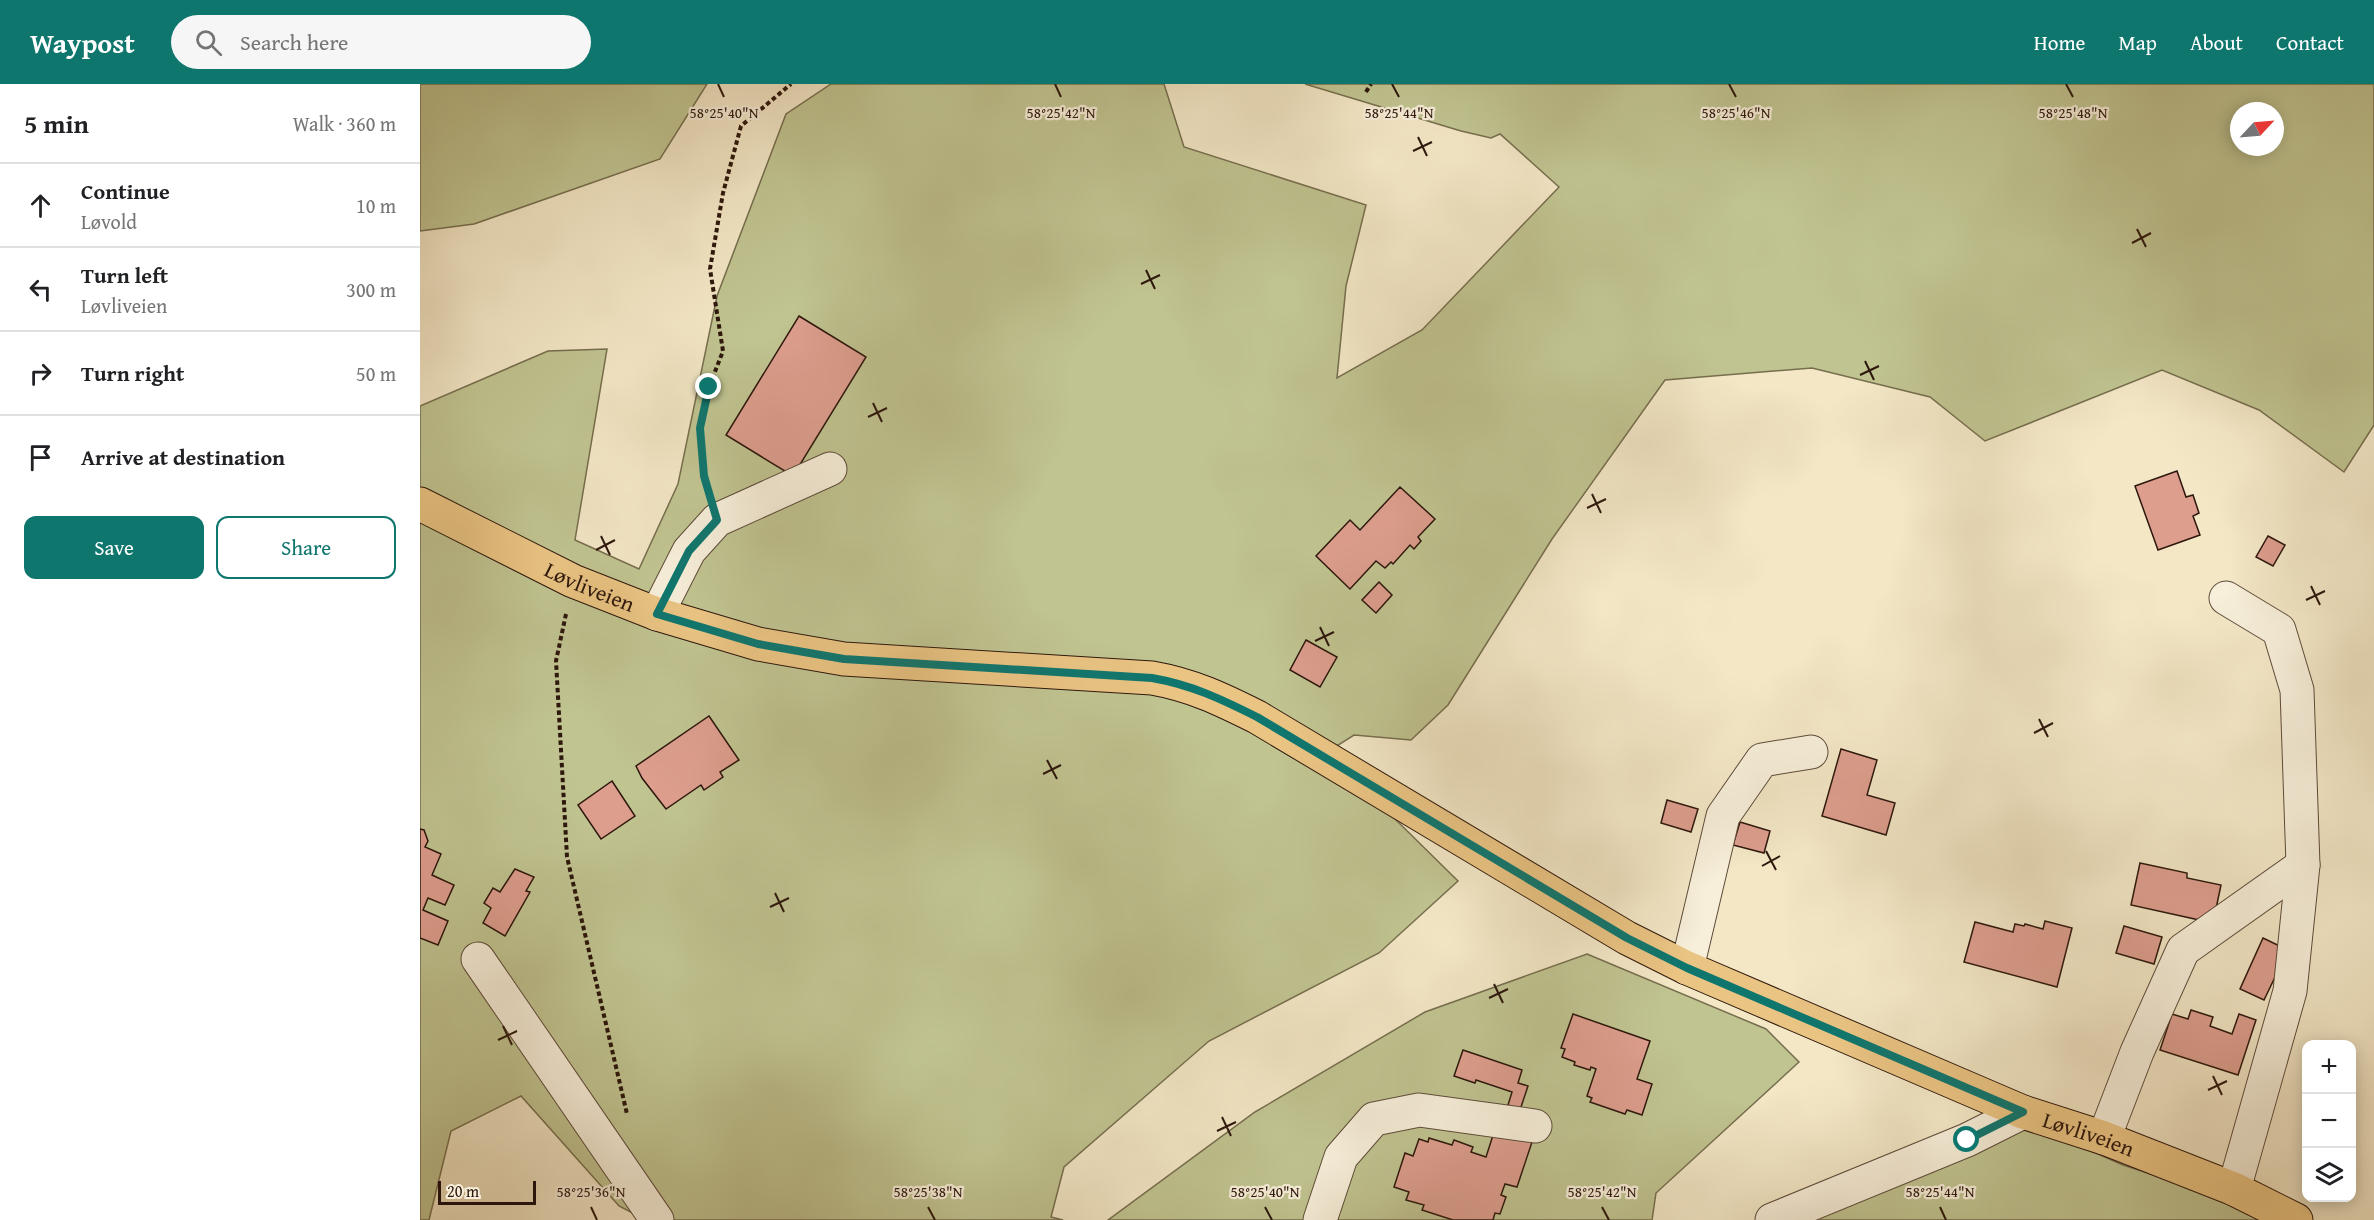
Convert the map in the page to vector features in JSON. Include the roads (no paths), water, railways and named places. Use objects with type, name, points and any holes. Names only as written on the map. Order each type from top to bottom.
[{"type":"main road","name":"Løvliveien","points":[[423,507],[573,581],[657,614],[758,644],[844,659],[1152,678],[1176,682],[1210,693],[1257,717],[1627,938],[1687,968],[2023,1112],[2104,1138],[2234,1189],[2296,1220]]},
{"type":"street","points":[[657,614],[689,551],[717,520],[830,469]]},
{"type":"street","points":[[2226,598],[2279,630],[2297,690],[2303,865],[2290,991],[2234,1189]]},
{"type":"street","points":[[1687,968],[1723,816],[1762,760],[1811,752]]},
{"type":"street","points":[[2104,1138],[2137,1052],[2183,950],[2303,865]]},
{"type":"street","points":[[478,959],[657,1220]]},
{"type":"street","points":[[1320,1220],[1341,1157],[1374,1119],[1419,1110],[1535,1126]]},
{"type":"street","points":[[1772,1220],[1967,1140],[2023,1112]]}]
